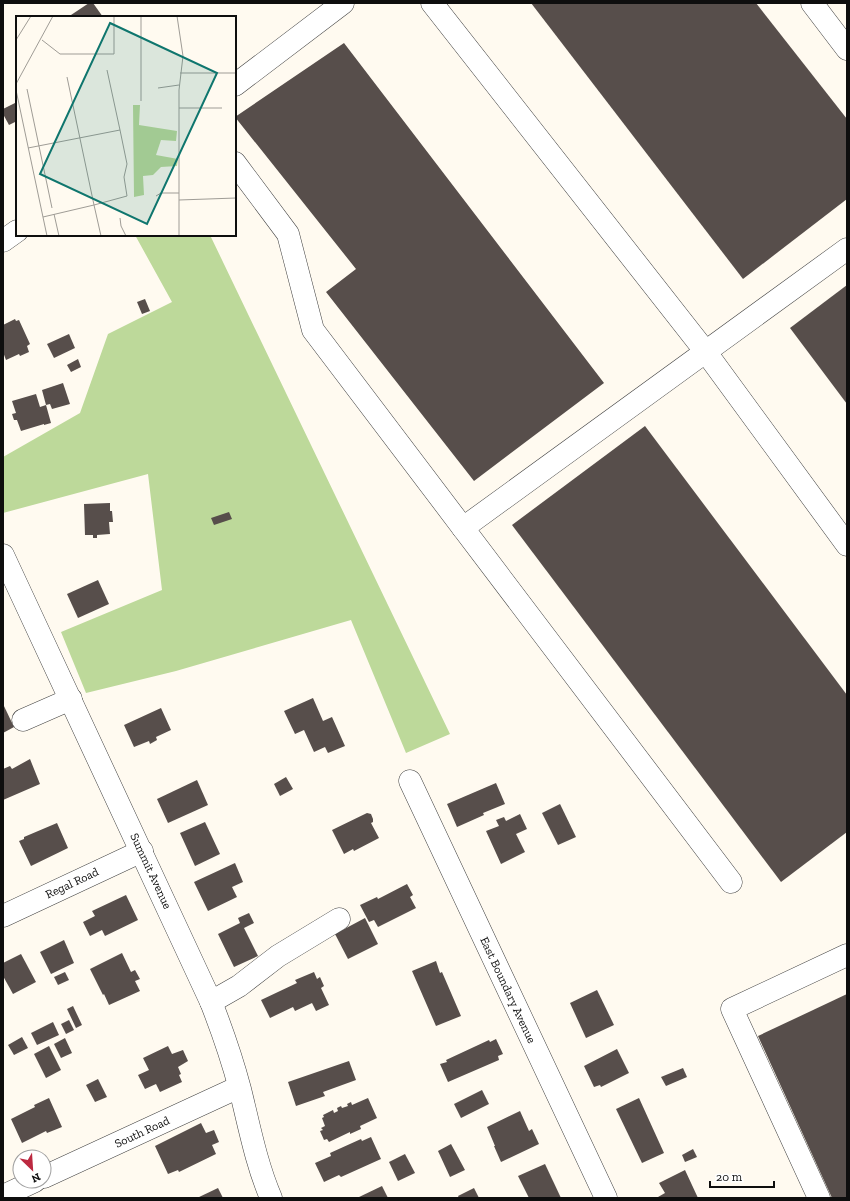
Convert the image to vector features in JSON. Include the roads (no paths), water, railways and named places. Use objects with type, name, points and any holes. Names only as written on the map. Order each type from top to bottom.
[{"type":"street","points":[[236,84],[343,3]]},
{"type":"street","points":[[432,3],[705,351],[847,545]]},
{"type":"street","points":[[812,3],[847,49]]},
{"type":"street","points":[[236,164],[288,234],[313,330],[731,882]]},
{"type":"street","points":[[3,241],[16,233]]},
{"type":"street","points":[[463,528],[847,249]]},
{"type":"street","name":"Summit Avenue","points":[[3,555],[211,1002],[239,1087],[258,1160],[271,1198]]},
{"type":"street","points":[[23,720],[71,699]]},
{"type":"street","name":"East Boundary Avenue","points":[[410,781],[606,1198]]},
{"type":"street","name":"Regal Road","points":[[3,916],[142,851]]},
{"type":"street","points":[[211,1002],[239,986],[278,956],[339,919]]},
{"type":"street","points":[[819,1198],[732,1009],[847,955]]},
{"type":"street","name":"South Road","points":[[52,1173],[239,1087]]},
{"type":"street","points":[[3,1196],[18,1189]]}]
